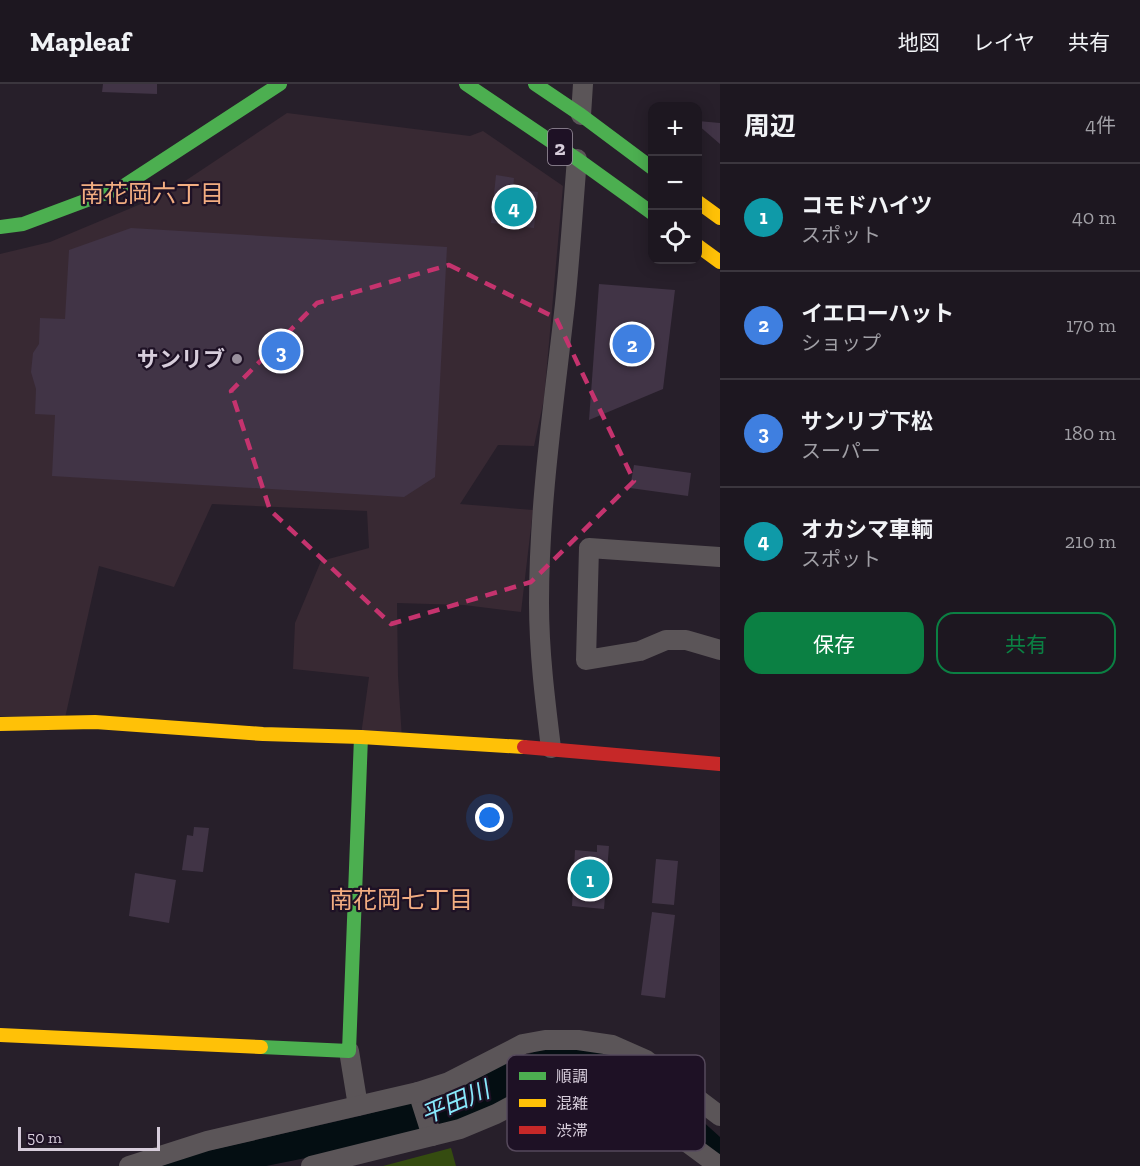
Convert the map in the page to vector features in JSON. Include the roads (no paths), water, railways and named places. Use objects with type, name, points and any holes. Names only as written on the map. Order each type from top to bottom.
[{"type":"main road","points":[[0,227],[23,224],[122,187],[280,84]]},
{"type":"main road","name":"2","points":[[466,84],[648,210]]},
{"type":"main road","name":"2","points":[[535,84],[648,165]]},
{"type":"main road","points":[[702,205],[720,218]]},
{"type":"main road","points":[[702,249],[720,262]]},
{"type":"main road","points":[[0,724],[94,722],[263,734],[551,748],[720,764]]},
{"type":"main road","points":[[0,1035],[349,1051],[361,737]]},
{"type":"street","points":[[581,115],[583,84]]},
{"type":"street","points":[[551,748],[544,691],[540,626],[541,536],[577,159]]},
{"type":"street","points":[[720,557],[589,548],[586,660],[640,651],[666,640],[686,640],[720,650]]},
{"type":"street","points":[[129,1166],[207,1141],[357,1106],[419,1095],[524,1044],[545,1040],[578,1040],[612,1046],[634,1055]]},
{"type":"street","points":[[349,1051],[357,1106]]},
{"type":"street","points":[[419,1095],[432,1134]]},
{"type":"street","points":[[705,1105],[720,1116]]},
{"type":"street","points":[[311,1166],[478,1122],[507,1107]]},
{"type":"street","points":[[699,1151],[719,1166]]},
{"type":"water","points":[[582,1047],[608,1055],[526,1055],[542,1049]]},
{"type":"water","name":"平田川","points":[[507,1062],[507,1100],[487,1111],[395,1140],[266,1166],[161,1166],[198,1153],[364,1115],[447,1093]]},
{"type":"water","points":[[705,1123],[720,1137],[720,1156],[705,1145]]},
{"type":"place","name":"オカシマ車輌","points":[[514,207]]},
{"type":"place","name":"イエローハット","points":[[632,344]]},
{"type":"place","name":"サンリブ下松","points":[[281,351]]},
{"type":"place","name":"サンリブ","points":[[237,359]]},
{"type":"place","name":"コモドハイツ","points":[[590,879]]},
{"type":"district","name":"南花岡六丁目","points":[[152,193]]},
{"type":"district","name":"南花岡七丁目","points":[[401,899]]}]
